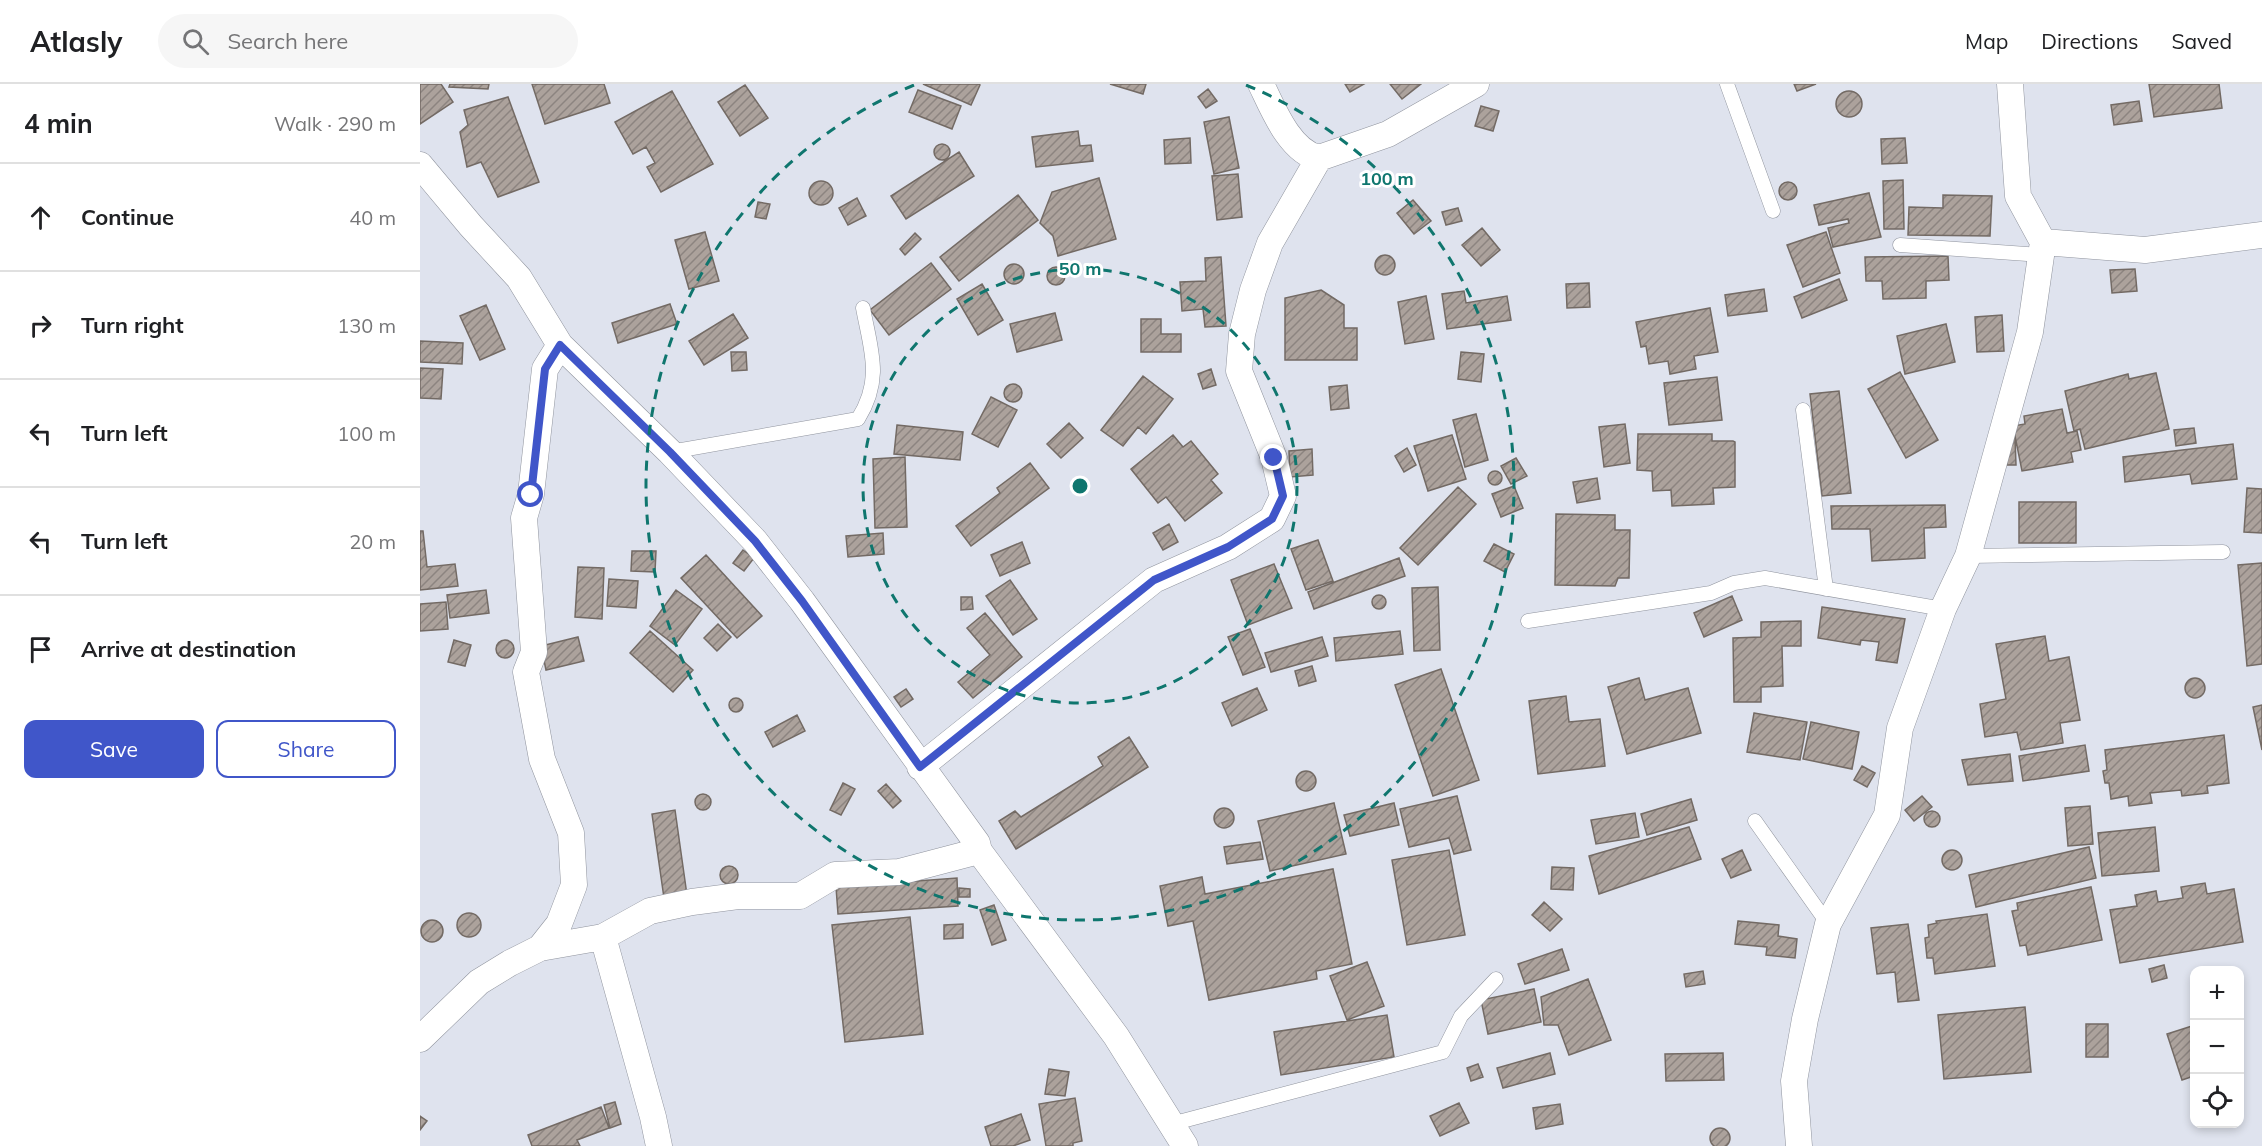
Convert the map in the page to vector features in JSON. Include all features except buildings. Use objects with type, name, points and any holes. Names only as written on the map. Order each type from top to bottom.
[{"type":"street","points":[[1261,84],[1277,116],[1300,150],[1307,156],[1319,158],[1388,134],[1476,84]]},
{"type":"street","points":[[1799,1146],[1794,1081],[1805,1019],[1828,924],[1887,815],[1900,728],[1943,609],[1968,556],[2030,332],[2042,248],[2018,196],[2010,84]]},
{"type":"street","points":[[920,767],[1154,580],[1228,547],[1272,519],[1283,496],[1274,458],[1239,371],[1242,334],[1253,290],[1270,243],[1319,158]]},
{"type":"street","points":[[420,165],[471,226],[519,278],[560,345],[670,452],[755,541],[775,566],[977,843],[979,851],[1116,1036],[1185,1146]]},
{"type":"street","points":[[2042,248],[2145,250],[2262,235]]},
{"type":"street","points":[[540,948],[559,924],[573,885],[571,833],[542,759],[526,672],[534,652],[524,518],[531,495],[545,369],[560,345]]},
{"type":"street","points":[[420,1039],[479,982],[510,963],[540,948],[603,937],[650,911],[692,902],[738,896],[800,896],[835,875],[899,872],[979,851]]},
{"type":"street","points":[[603,937],[659,1146]]},
{"type":"lane","points":[[1727,84],[1773,211]]},
{"type":"lane","points":[[1900,245],[2042,248]]},
{"type":"lane","points":[[670,452],[858,419],[869,401],[874,368],[863,308]]},
{"type":"lane","points":[[1803,410],[1826,589]]},
{"type":"lane","points":[[1968,556],[2223,552]]},
{"type":"lane","points":[[1528,621],[1711,593],[1734,583],[1765,578],[1943,609]]},
{"type":"lane","points":[[1755,821],[1828,924]]},
{"type":"lane","points":[[1171,1125],[1443,1052],[1461,1016],[1496,979]]},
{"type":"route","points":[[531,495],[545,369],[560,345],[670,452],[755,541],[802,601],[920,767],[1154,580],[1228,547],[1272,519],[1283,496],[1274,458]]}]
